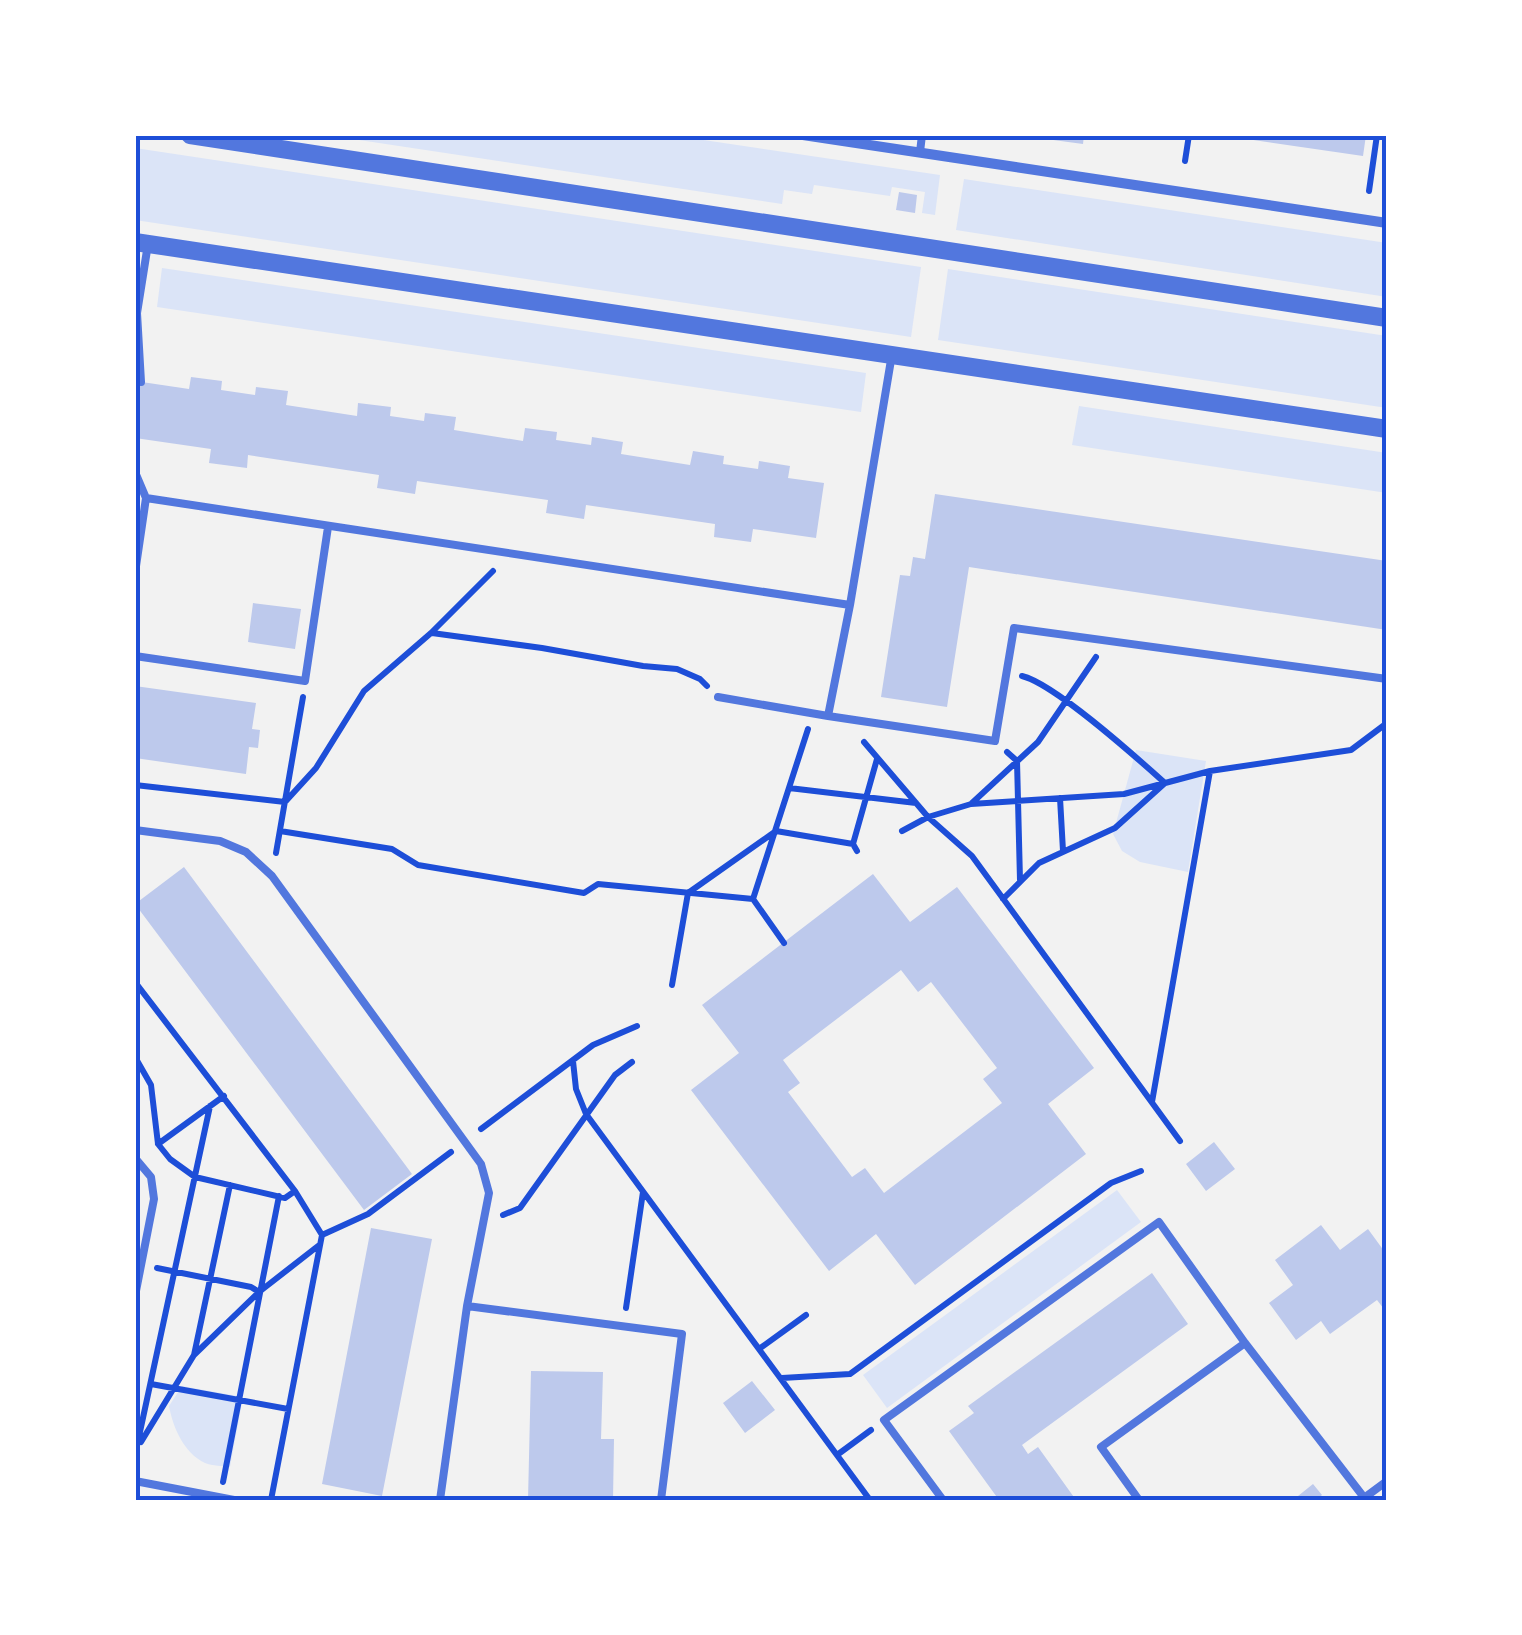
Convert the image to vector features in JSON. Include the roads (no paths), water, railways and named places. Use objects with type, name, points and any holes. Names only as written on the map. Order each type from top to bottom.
[{"type":"street","points":[[190,135],[1387,318]]},
{"type":"street","points":[[804,135],[1387,223]]},
{"type":"street","points":[[142,243],[1387,428]]},
{"type":"lane","points":[[920,152],[922,135]]},
{"type":"lane","points":[[141,382],[137,313],[142,243]]},
{"type":"lane","points":[[828,716],[892,354]]},
{"type":"lane","points":[[135,472],[146,498],[135,573]]},
{"type":"lane","points":[[146,498],[850,605]]},
{"type":"lane","points":[[135,656],[306,681],[328,527]]},
{"type":"lane","points":[[718,698],[994,741],[1014,628],[1387,678]]},
{"type":"lane","points":[[135,830],[220,841],[246,852],[272,876],[481,1164],[488,1193],[467,1306],[440,1500]]},
{"type":"lane","points":[[135,1296],[154,1200],[150,1177],[136,1158]]},
{"type":"lane","points":[[943,1500],[884,1420],[1159,1222],[1245,1343],[1365,1499],[1387,1481]]},
{"type":"lane","points":[[467,1306],[682,1334],[661,1500]]},
{"type":"lane","points":[[1139,1500],[1101,1447],[1245,1343]]},
{"type":"lane","points":[[135,1481],[234,1500]]}]
